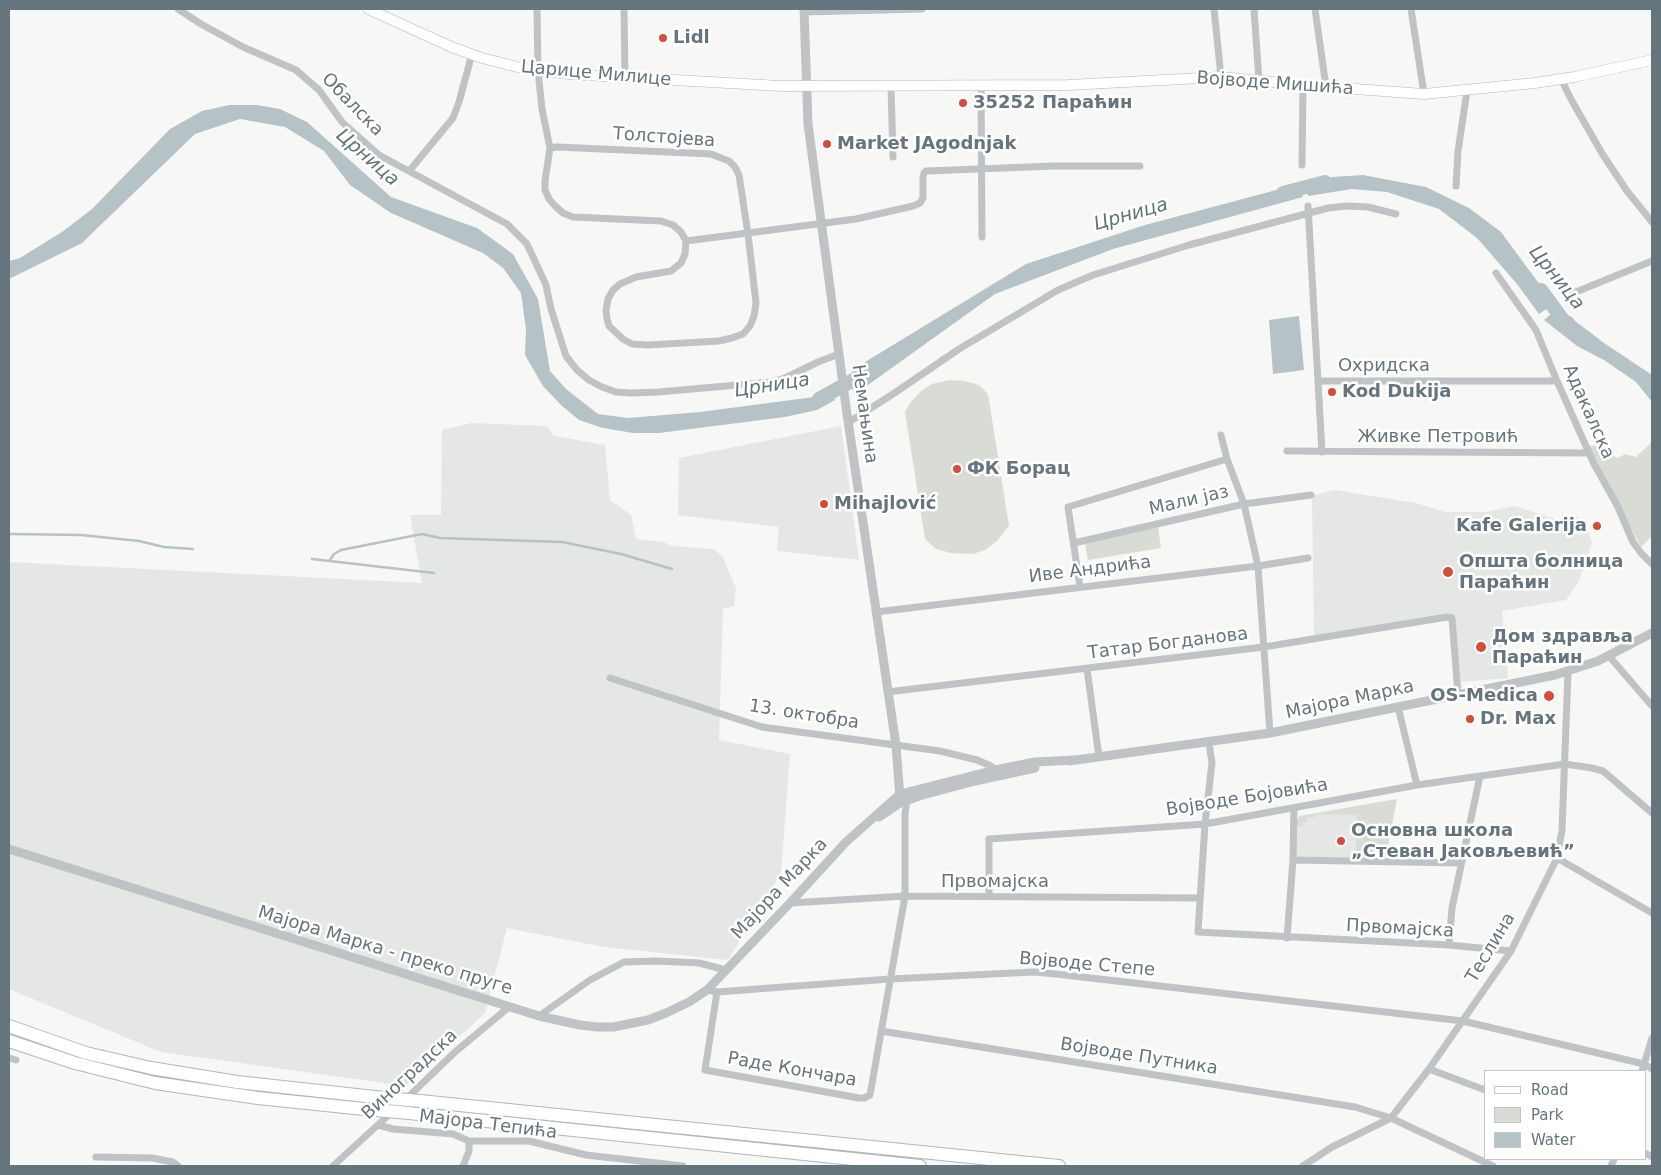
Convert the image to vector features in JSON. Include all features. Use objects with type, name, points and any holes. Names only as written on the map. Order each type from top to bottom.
[{"type":"highway","points":[[9,1026],[86,1053],[160,1070],[237,1082],[1059,1166]]},
{"type":"highway","points":[[9,1040],[85,1066],[155,1083],[258,1098],[920,1166]]},
{"type":"main road","name":"Царице Милице","points":[[368,9],[454,48],[510,66],[538,71],[625,78],[806,87]]},
{"type":"main road","name":"Војводе Мишића","points":[[806,87],[1068,85],[1220,77],[1424,94],[1468,91],[1562,79],[1652,60]]},
{"type":"street","name":"Обалска","points":[[178,9],[243,47],[296,70],[319,90],[342,122],[379,155],[410,170],[507,224],[527,244],[546,285],[551,309],[566,356],[577,370],[589,380],[602,387],[616,392],[630,393],[771,382],[785,378],[818,362],[840,357]]},
{"type":"street","points":[[537,9],[538,71],[546,136],[550,148],[546,167],[545,190],[555,206],[563,213],[573,217],[661,221],[673,225],[681,232],[686,241],[856,219],[913,206],[920,203],[923,198],[923,177],[926,171],[982,168],[1140,166]]},
{"type":"street","points":[[624,9],[625,78]]},
{"type":"street","points":[[804,10],[922,9]]},
{"type":"street","points":[[1214,9],[1220,77]]},
{"type":"street","points":[[1254,9],[1259,81]]},
{"type":"street","points":[[1315,9],[1326,87]]},
{"type":"street","points":[[1411,9],[1424,94]]},
{"type":"street","name":"Немањина","points":[[804,10],[808,124],[903,797]]},
{"type":"street","points":[[410,170],[453,118],[472,54]]},
{"type":"street","points":[[1562,79],[1572,101],[1614,171],[1638,206],[1652,222]]},
{"type":"street","points":[[1302,165],[1304,85]]},
{"type":"street","points":[[981,86],[982,237]]},
{"type":"street","points":[[891,87],[893,158]]},
{"type":"street","points":[[1456,186],[1458,151],[1468,91]]},
{"type":"street","name":"Толстојева","points":[[550,148],[711,154],[722,157],[735,167],[739,174],[756,303],[750,326],[742,334],[719,340],[648,345],[632,344],[623,339],[609,326],[607,319],[608,299],[613,290],[620,284],[636,277],[671,271],[681,263],[685,254],[686,241]]},
{"type":"street","points":[[848,418],[893,394],[959,349],[1058,290],[1093,275],[1309,210],[1346,206],[1368,207],[1396,214]]},
{"type":"street","name":"Охридска","points":[[1309,210],[1318,381],[1557,381]]},
{"type":"street","points":[[1566,296],[1652,261]]},
{"type":"street","name":"Адакалска","points":[[1496,273],[1536,330],[1589,453],[1617,505],[1633,542],[1652,564]]},
{"type":"street","points":[[1318,381],[1322,452]]},
{"type":"street","points":[[1221,435],[1227,459],[1244,504],[1258,566],[1270,733]]},
{"type":"street","name":"Живке Петровић","points":[[1287,451],[1589,453]]},
{"type":"street","points":[[1080,587],[1068,510],[1070,505],[1227,459]]},
{"type":"street","name":"Мали јаз","points":[[1074,543],[1244,504],[1312,495]]},
{"type":"street","name":"Иве Андрића","points":[[876,612],[1258,566],[1308,558]]},
{"type":"street","name":"Татар Богданова","points":[[887,692],[1264,647],[1452,618],[1458,695]]},
{"type":"street","name":"Мајора Марка","points":[[903,797],[1075,760],[1270,733],[1568,672],[1609,656],[1652,634]]},
{"type":"street","points":[[1609,656],[1652,706]]},
{"type":"street","points":[[1087,669],[1099,756]]},
{"type":"street","name":"Теслина","points":[[1303,1166],[1332,1147],[1391,1118],[1463,1021],[1511,951],[1557,858],[1562,830],[1568,672]]},
{"type":"street","name":"13. октобра","points":[[610,678],[762,727],[940,751],[977,760],[992,766],[995,770]]},
{"type":"street","points":[[1398,707],[1417,784]]},
{"type":"street","points":[[1200,898],[1205,824],[1212,763],[1209,742]]},
{"type":"street","name":"Мајора Марка","points":[[738,957],[846,842],[903,797],[995,770],[1035,762],[1075,760]]},
{"type":"street","name":"Војводе Бојовића","points":[[989,897],[988,839],[1205,824],[1417,784],[1565,764],[1603,771],[1652,814]]},
{"type":"street","points":[[1449,946],[1452,908],[1480,776]]},
{"type":"street","name":"Раде Кончара","points":[[712,991],[705,1070],[864,1098],[870,1094],[905,896],[903,797]]},
{"type":"street","points":[[1287,938],[1293,860],[1294,808]]},
{"type":"street","name":"Мајора Марка - преко пруге","points":[[9,849],[538,1016],[597,1028],[629,1025],[666,1013],[712,991],[726,970],[738,957]]},
{"type":"street","points":[[1557,858],[1652,913]]},
{"type":"street","points":[[1293,860],[1461,863]]},
{"type":"street","name":"Првомајска","points":[[790,903],[905,896],[1200,898],[1198,932],[1511,951]]},
{"type":"street","points":[[538,1016],[590,980],[624,962],[699,963],[726,970]]},
{"type":"street","name":"Војводе Степе","points":[[712,991],[1034,972],[1463,1021],[1652,1069]]},
{"type":"street","name":"Виноградска","points":[[333,1166],[455,1052],[509,1007]]},
{"type":"street","name":"Војводе Путника","points":[[881,1031],[1355,1107],[1391,1118],[1493,1166]]},
{"type":"street","points":[[1643,1068],[1652,1038]]},
{"type":"street","points":[[1429,1068],[1484,1090]]},
{"type":"street","name":"Мајора Тепића","points":[[378,1125],[393,1129],[453,1134],[469,1141],[529,1141],[586,1155],[683,1166]]},
{"type":"street","points":[[463,1166],[469,1152],[469,1141]]},
{"type":"street","points":[[96,1157],[152,1158],[173,1162],[178,1166]]},
{"type":"shaded area","points":[[471,423],[547,426],[554,436],[605,445],[610,500],[631,515],[636,539],[663,542],[672,546],[713,549],[722,556],[736,588],[734,606],[723,609],[719,740],[790,754],[781,873],[728,960],[604,947],[507,928],[485,1013],[406,1086],[161,1052],[9,989],[9,562],[422,583],[410,515],[441,515],[442,430]]},
{"type":"shaded area","points":[[841,426],[859,560],[777,551],[779,527],[678,515],[679,458]]},
{"type":"shaded area","name":"Општа болница Параћин","points":[[1334,490],[1416,503],[1445,512],[1486,512],[1514,506],[1559,520],[1573,514],[1585,523],[1592,542],[1578,583],[1566,600],[1502,611],[1508,678],[1460,682],[1454,615],[1314,638],[1312,496]]},
{"type":"shaded area","name":"Основна школа „Стеван Јаковљевић”","points":[[1397,799],[1385,861],[1296,860],[1295,822],[1300,816]]},
{"type":"green space","name":"ФК Борац","points":[[950,380],[979,385],[988,394],[1009,526],[997,541],[985,550],[973,554],[951,553],[936,549],[925,539],[905,412],[921,391],[932,384]]},
{"type":"green space","points":[[1652,442],[1652,536],[1641,547],[1589,446],[1601,445],[1611,455],[1618,458],[1625,454],[1636,457]]},
{"type":"green space","points":[[1158,527],[1161,548],[1088,560],[1085,544]]},
{"type":"green space","points":[[1397,799],[1385,861],[1356,860],[1357,815],[1316,814],[1316,817],[1307,817],[1307,822],[1303,822],[1303,826],[1295,826],[1295,822],[1300,816]]},
{"type":"water","points":[[229,105],[257,105],[280,109],[307,122],[391,197],[477,228],[513,254],[538,299],[550,371],[566,389],[598,414],[628,418],[700,412],[814,397],[833,387],[835,400],[817,410],[785,417],[659,433],[633,433],[603,428],[579,420],[543,386],[525,355],[526,329],[521,293],[503,268],[483,253],[391,213],[350,185],[324,151],[285,127],[240,119],[195,134],[82,243],[9,279],[9,261],[20,258],[62,232],[92,209],[170,129],[202,111]]},
{"type":"water","points":[[1363,175],[1426,187],[1469,208],[1501,232],[1554,304],[1539,314],[1517,284],[1477,238],[1439,209],[1387,192],[1352,189],[1308,196],[1307,181]]},
{"type":"water","points":[[1299,184],[1303,197],[1113,249],[995,294],[854,395],[852,370],[1026,264],[1145,225]]},
{"type":"water","points":[[1558,308],[1604,343],[1652,375],[1652,402],[1636,382],[1604,360],[1577,346],[1544,320]]},
{"type":"water","points":[[1299,316],[1304,370],[1273,374],[1269,320]]},
{"type":"waterway","name":"Црница","points":[[1283,193],[1325,182]]},
{"type":"waterway","name":"Црница","points":[[1541,290],[1563,320],[1568,323]]},
{"type":"waterway","name":"Црница","points":[[819,399],[868,372]]},
{"type":"waterway","points":[[9,534],[81,535],[139,541],[164,547],[193,549]]},
{"type":"waterway","points":[[330,560],[334,554],[341,550],[422,534],[440,538],[562,542],[621,554],[672,569]]},
{"type":"waterway","points":[[312,559],[434,573]]},
{"type":"place","name":"Lidl","points":[[663,38]]},
{"type":"place","name":"35252 Параћин","points":[[963,103]]},
{"type":"place","name":"Market JAgodnjak","points":[[827,144]]},
{"type":"place","name":"Kod Dukija","points":[[1332,392]]},
{"type":"place","name":"ФК Борац","points":[[957,469]]},
{"type":"place","name":"Mihajlović","points":[[824,504]]},
{"type":"place","name":"Kafe Galerija","points":[[1597,526]]},
{"type":"place","name":"Општа болница Параћин","points":[[1448,572]]},
{"type":"place","name":"Дом здравља Параћин","points":[[1481,647]]},
{"type":"place","name":"OS-Medica","points":[[1549,696]]},
{"type":"place","name":"Dr. Max","points":[[1470,719]]},
{"type":"place","name":"Основна школа „Стеван Јаковљевић”","points":[[1341,841]]}]
